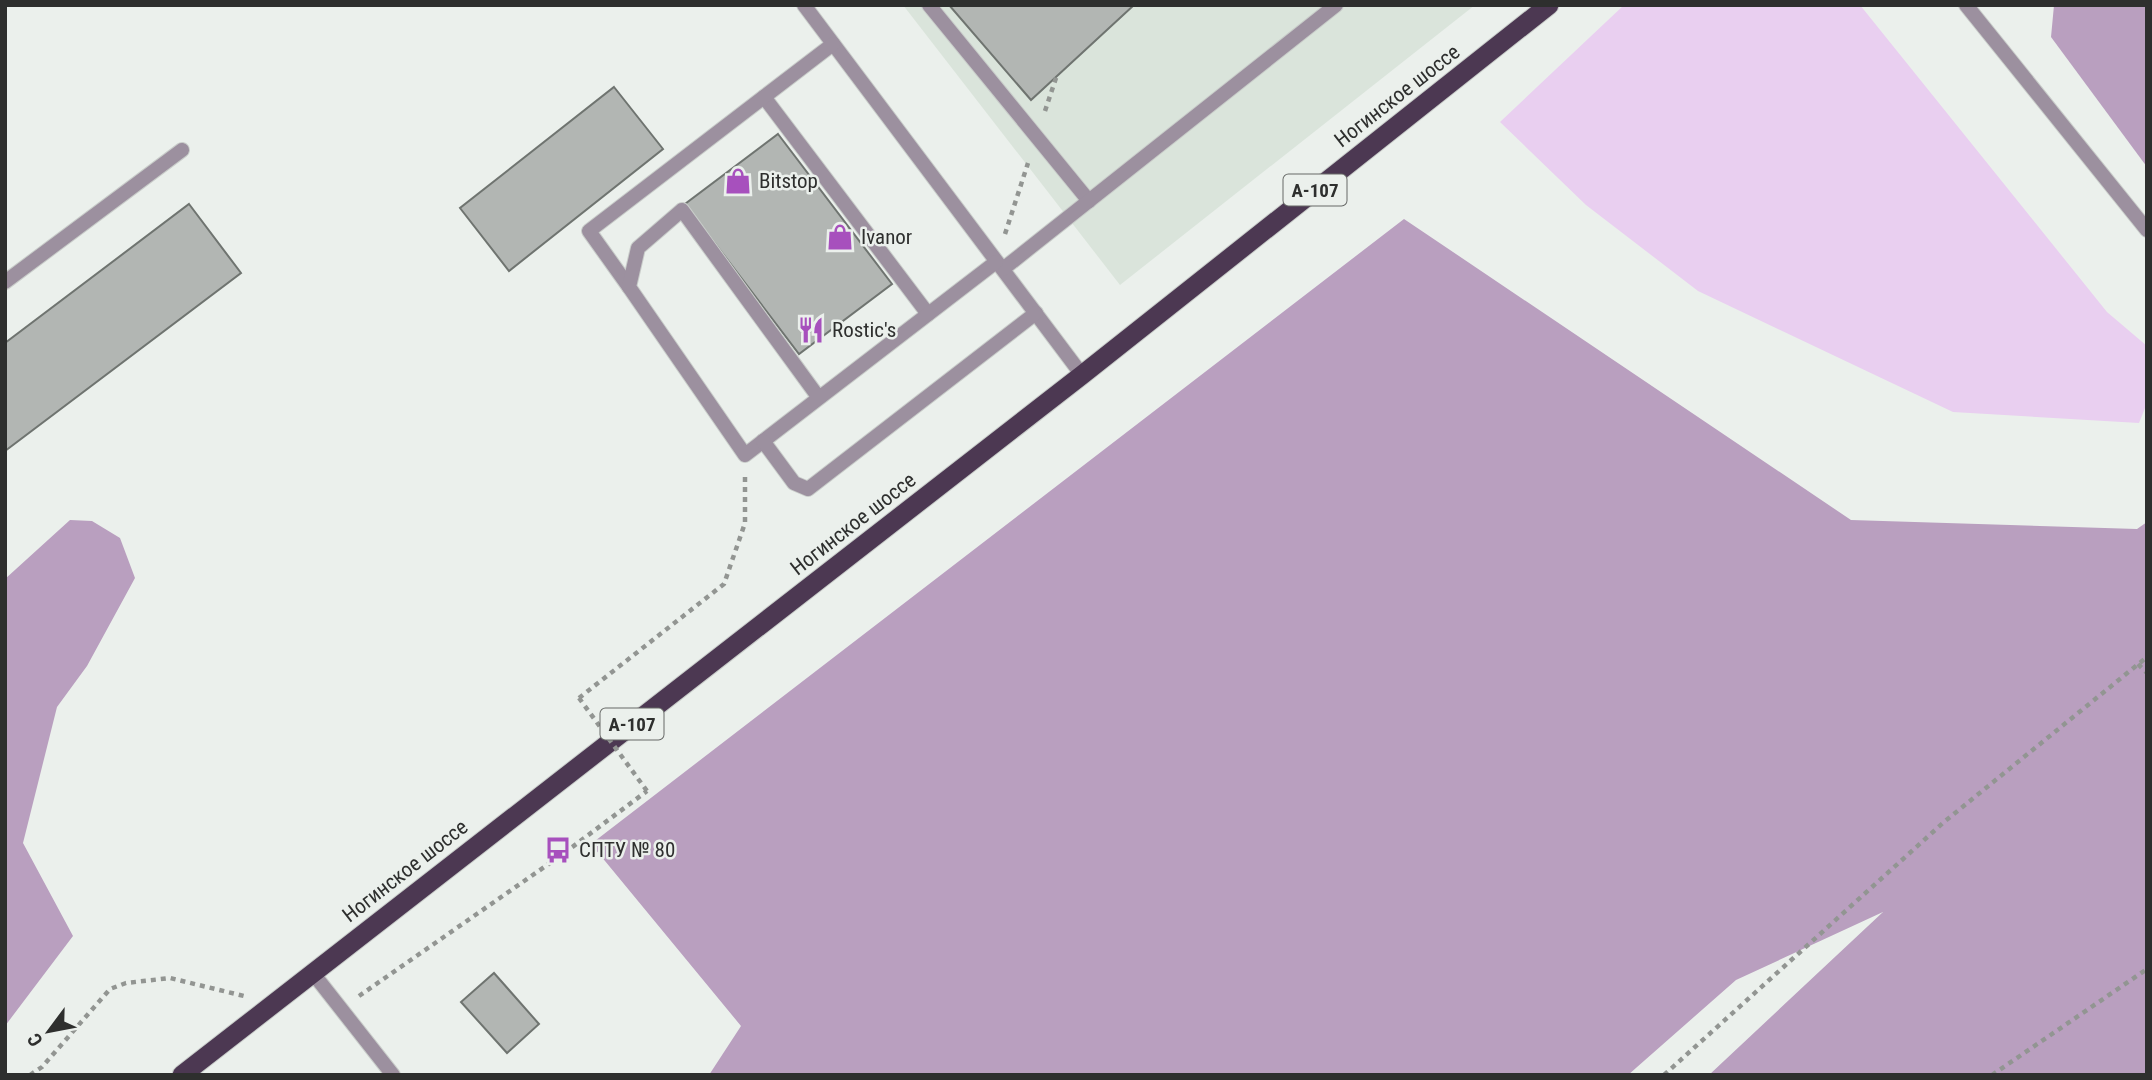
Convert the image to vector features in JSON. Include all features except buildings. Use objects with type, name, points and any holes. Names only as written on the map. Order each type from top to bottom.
[{"type":"highway","name":"Ногинское шоссе","points":[[182,1075],[1082,375],[1549,5]]},
{"type":"street","points":[[804,5],[1082,375]]},
{"type":"street","points":[[929,5],[1089,201]]},
{"type":"street","points":[[833,44],[589,231],[745,455],[928,314],[1089,201],[1336,5]]},
{"type":"street","points":[[1966,5],[2147,230]]},
{"type":"street","points":[[764,97],[928,314]]},
{"type":"street","points":[[5,282],[182,150]]},
{"type":"street","points":[[629,286],[638,248],[682,211],[820,398]]},
{"type":"street","points":[[763,441],[794,483],[808,489],[1036,313]]},
{"type":"street","points":[[312,972],[393,1075]]},
{"type":"path","points":[[999,265],[1057,75]]},
{"type":"path","points":[[341,1008],[563,855],[647,791],[579,698],[723,584],[745,523],[745,455]]},
{"type":"path","points":[[1664,1075],[1944,822],[2147,657]]},
{"type":"path","points":[[2138,664],[2147,673]]},
{"type":"path","points":[[1992,1075],[2147,969]]},
{"type":"path","points":[[30,1075],[42,1067],[110,989],[126,983],[170,978],[274,1003]]},
{"type":"shaded area","points":[[903,5],[1475,5],[1120,285]]},
{"type":"shaded area","points":[[1624,5],[1860,5],[2107,312],[2147,346],[2147,403],[2139,423],[1953,412],[1698,291],[1586,205],[1500,122]]},
{"type":"shaded area","points":[[2054,5],[2147,5],[2147,167],[2051,37]]},
{"type":"shaded area","points":[[1404,219],[1851,520],[2137,529],[2147,522],[2147,1075],[1709,1075],[1883,912],[1736,980],[1628,1075],[709,1075],[741,1026],[591,844]]},
{"type":"shaded area","points":[[70,520],[92,521],[120,538],[135,578],[87,666],[57,707],[23,843],[73,936],[5,1026],[5,579]]},
{"type":"place","name":"Bitstop","points":[[738,181]]},
{"type":"place","name":"Ivanor","points":[[840,237]]},
{"type":"place","name":"Rostic's","points":[[811,330]]},
{"type":"place","name":"СПТУ № 80","points":[[558,850]]}]
